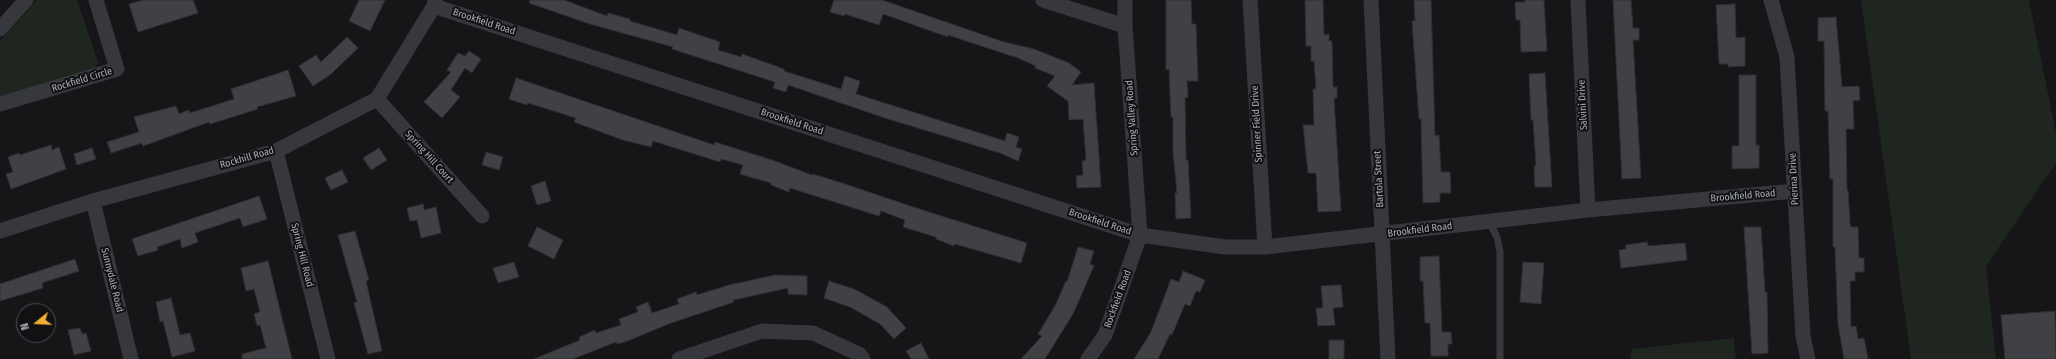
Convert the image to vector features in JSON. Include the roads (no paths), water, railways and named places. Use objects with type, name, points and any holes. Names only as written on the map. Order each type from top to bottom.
[{"type":"street","points":[[0,29],[26,0]]},
{"type":"street","name":"Rockfield Circle","points":[[0,104],[118,69],[96,0]]},
{"type":"street","points":[[1044,0],[1125,26]]},
{"type":"street","name":"Spring Valley Road","points":[[1126,0],[1125,26],[1140,235]]},
{"type":"street","name":"Spinner Field Drive","points":[[1250,0],[1265,247]]},
{"type":"street","name":"Bartola Street","points":[[1371,0],[1388,359]]},
{"type":"street","name":"Salvini Drive","points":[[1578,0],[1588,210]]},
{"type":"street","name":"Pierina Drive","points":[[1771,0],[1787,56],[1803,336],[1808,359]]},
{"type":"street","points":[[377,99],[434,3]]},
{"type":"street","name":"Brookfield Road","points":[[434,3],[1140,235],[1225,247],[1265,247],[1588,210],[1795,191]]},
{"type":"street","name":"Rockhill Road","points":[[0,231],[93,201],[276,151],[377,99]]},
{"type":"street","name":"Spring Hill Court","points":[[377,99],[482,216]]},
{"type":"street","name":"Spring Hill Road","points":[[276,151],[328,359]]},
{"type":"street","name":"Sunnydale Road","points":[[93,201],[131,359]]},
{"type":"street","name":"Rockfield Road","points":[[1088,359],[1105,335],[1140,235]]},
{"type":"street","points":[[679,359],[762,331],[813,333],[859,354],[863,359]]},
{"type":"lane","points":[[1489,222],[1497,237],[1500,252],[1500,359]]}]
